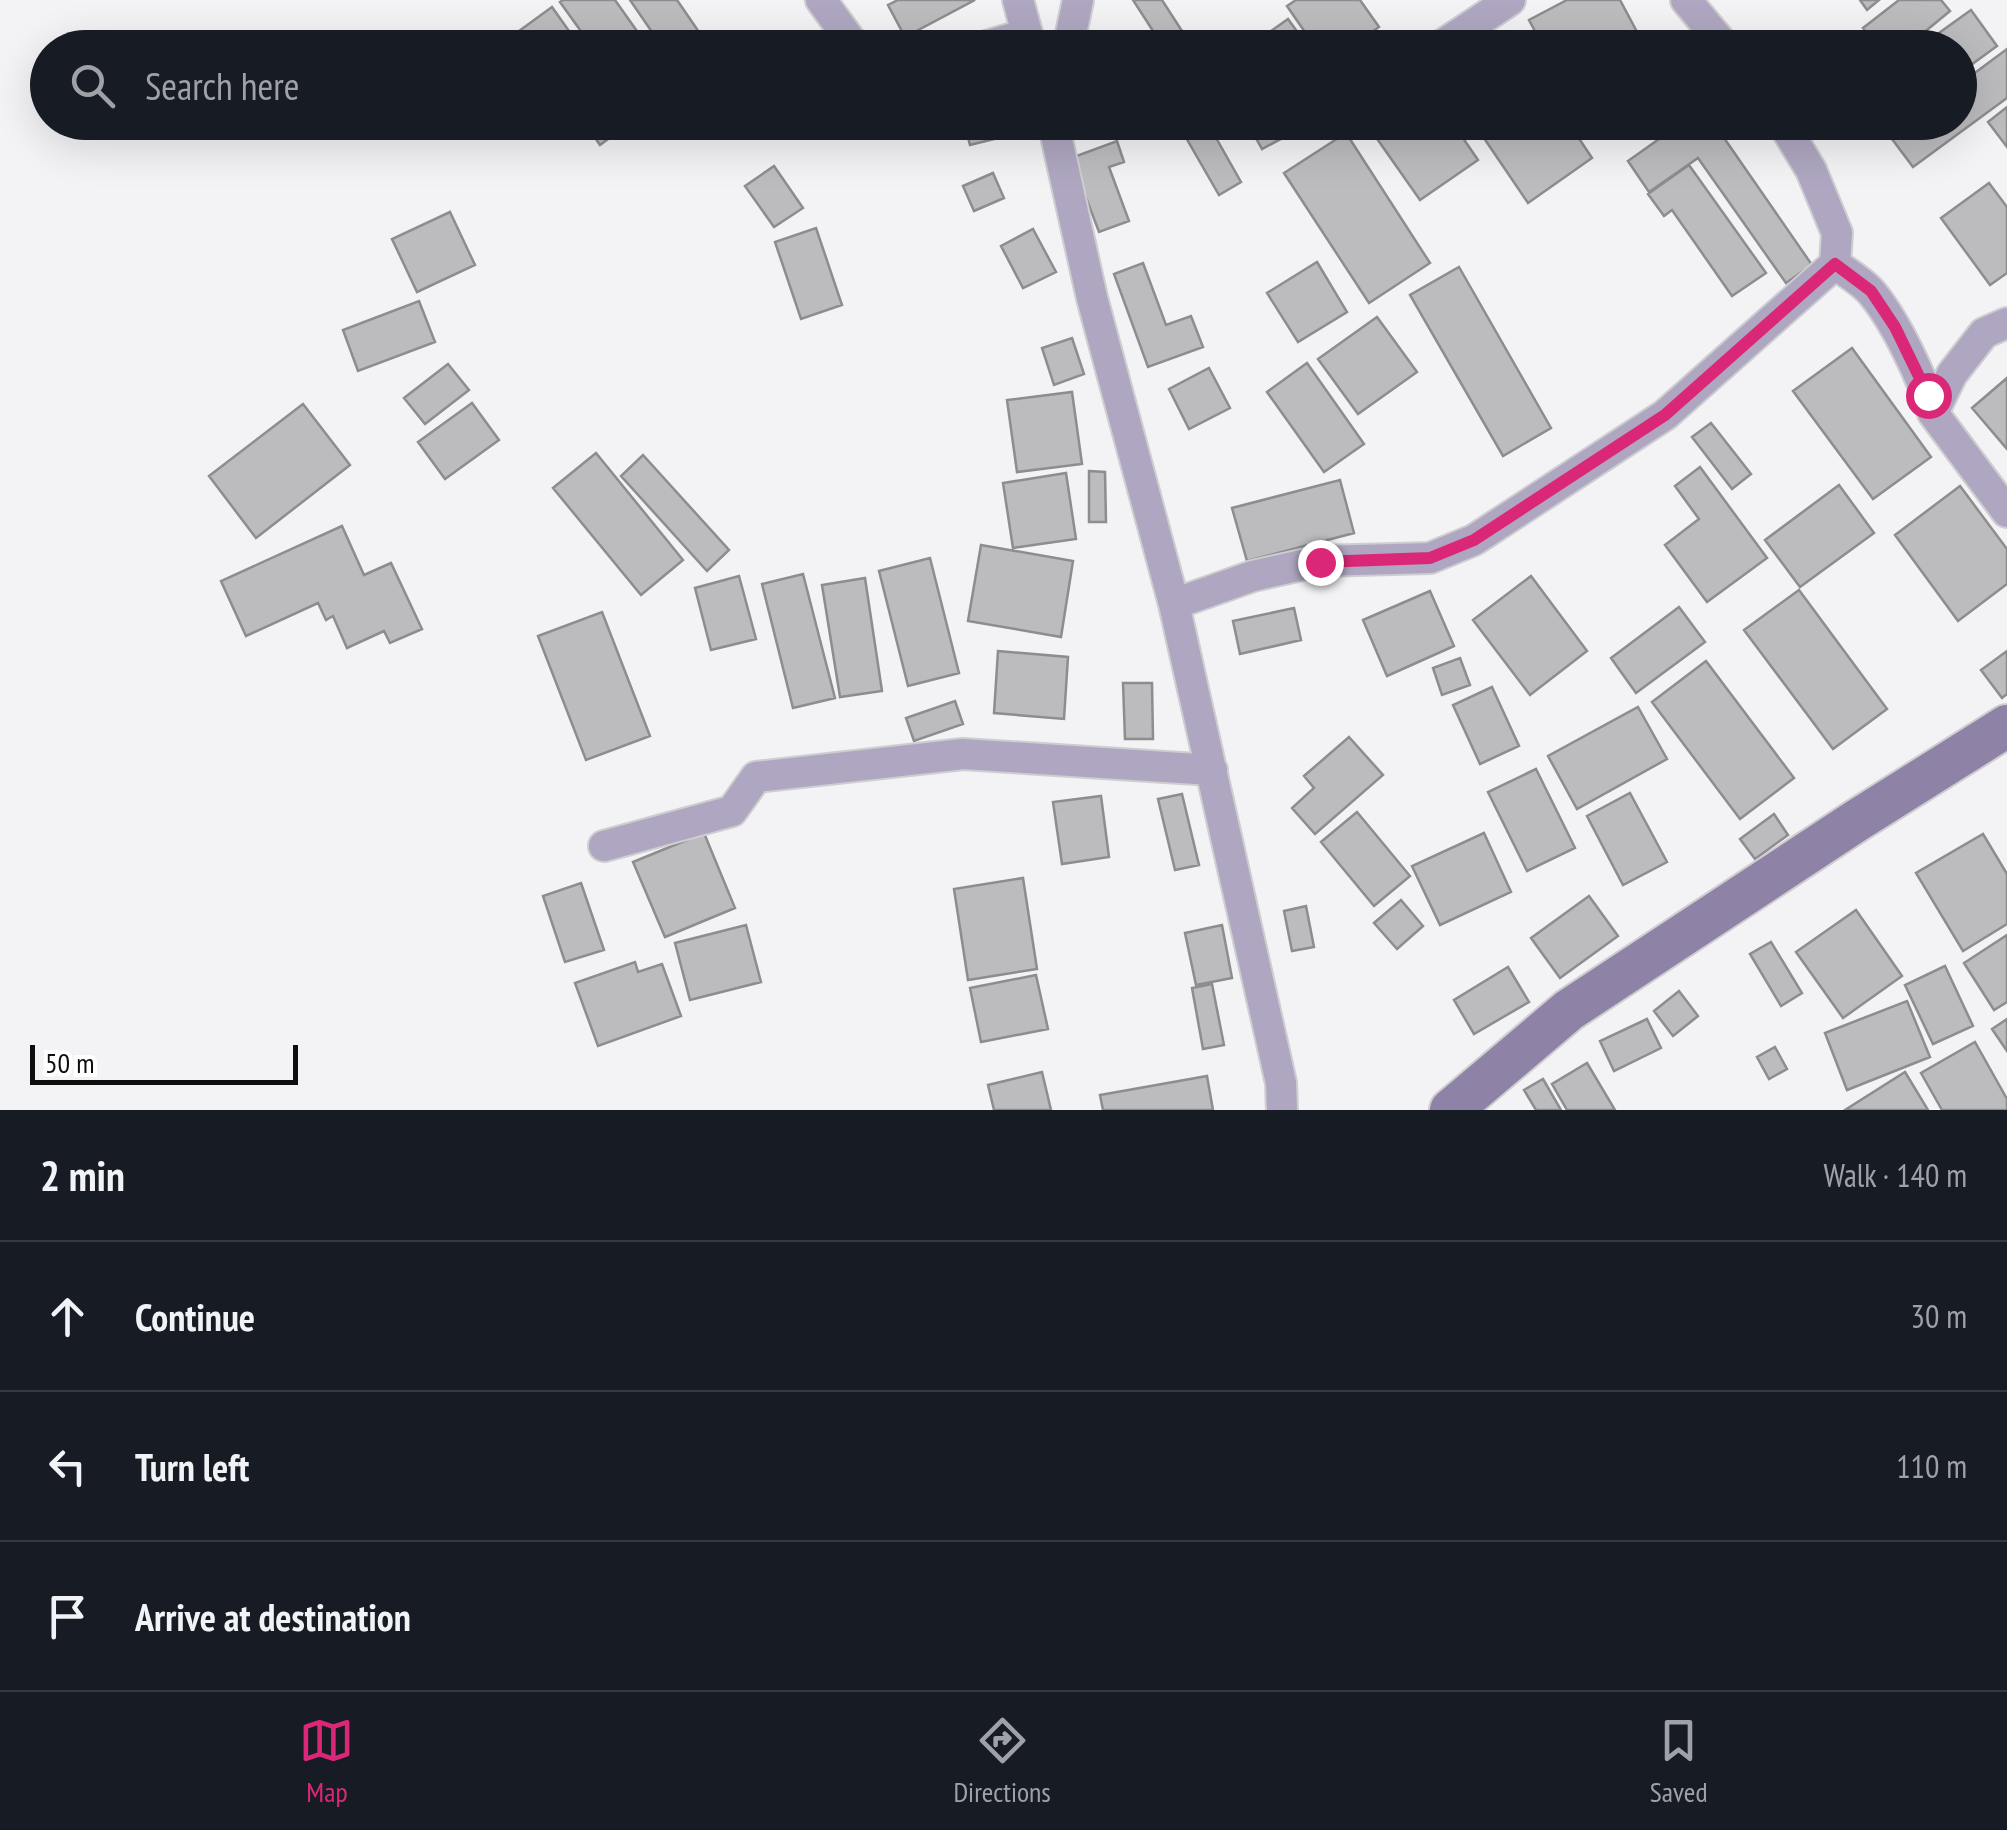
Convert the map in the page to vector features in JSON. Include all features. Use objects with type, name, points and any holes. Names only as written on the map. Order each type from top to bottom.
[{"type":"street","points":[[820,0],[842,30]]},
{"type":"street","points":[[1018,0],[1026,30]]},
{"type":"street","points":[[1072,30],[1078,0]]},
{"type":"street","points":[[1465,30],[1510,0]]},
{"type":"street","points":[[1686,0],[1711,30]]},
{"type":"street","points":[[1056,140],[1092,298],[1174,604],[1280,1083],[1282,1110]]},
{"type":"street","points":[[1174,604],[1253,576],[1320,562],[1430,558],[1474,540],[1665,415],[1835,264],[1836,233],[1811,170],[1793,140]]},
{"type":"street","points":[[1835,264],[1871,291],[1895,327],[1928,395],[1933,414],[2007,512]]},
{"type":"street","points":[[1933,414],[1952,374],[1984,334],[2007,323]]},
{"type":"street","points":[[1451,1110],[1569,1010],[2007,726]]},
{"type":"street","points":[[604,846],[732,811],[756,777],[963,754],[1212,770]]},
{"type":"building","points":[[615,0],[636,30],[580,30],[560,2]]},
{"type":"building","points":[[630,0],[677,0],[698,30],[651,30]]},
{"type":"building","points":[[898,0],[975,0],[918,30],[901,30],[888,5]]},
{"type":"building","points":[[1133,0],[1162,0],[1181,30],[1152,30]]},
{"type":"building","points":[[1296,0],[1360,0],[1379,27],[1304,30],[1287,6]]},
{"type":"building","points":[[1567,0],[1620,0],[1636,30],[1534,30],[1529,20]]},
{"type":"building","points":[[1860,0],[1879,0],[1867,10]]},
{"type":"building","points":[[1899,0],[1941,0],[1950,11],[1927,30],[1863,28]]},
{"type":"building","points":[[552,7],[568,30],[520,30]]},
{"type":"building","points":[[1971,10],[1997,46],[1977,61],[1977,30],[1943,30]]},
{"type":"building","points":[[1288,19],[1296,30],[1272,30]]},
{"type":"building","points":[[2007,49],[2007,98],[1977,120],[1977,71]]},
{"type":"building","points":[[2007,107],[2007,147],[1988,122]]},
{"type":"building","points":[[1187,140],[1217,140],[1241,182],[1219,195]]},
{"type":"building","points":[[1257,140],[1279,140],[1262,149]]},
{"type":"building","points":[[1335,140],[1351,140],[1430,263],[1369,303],[1284,173]]},
{"type":"building","points":[[1378,140],[1464,140],[1478,160],[1420,200]]},
{"type":"building","points":[[1485,140],[1580,140],[1592,158],[1528,203]]},
{"type":"building","points":[[1658,140],[1725,140],[1812,265],[1786,283],[1698,158],[1649,192],[1628,161]]},
{"type":"building","points":[[1893,140],[1950,140],[1913,167]]},
{"type":"building","points":[[1117,141],[1124,162],[1109,167],[1129,221],[1099,232],[1071,158]]},
{"type":"building","points":[[1689,165],[1766,273],[1732,296],[1672,210],[1664,216],[1648,194]]},
{"type":"building","points":[[774,166],[803,208],[774,227],[745,186]]},
{"type":"building","points":[[993,173],[1004,198],[974,211],[963,186]]},
{"type":"building","points":[[1989,183],[2007,207],[2007,273],[1990,285],[1941,218]]},
{"type":"building","points":[[450,212],[475,265],[417,292],[392,239]]},
{"type":"building","points":[[816,228],[842,305],[801,319],[775,242]]},
{"type":"building","points":[[1033,229],[1056,272],[1023,288],[1001,246]]},
{"type":"building","points":[[1317,262],[1347,312],[1298,342],[1267,293]]},
{"type":"building","points":[[1143,263],[1166,325],[1191,316],[1203,347],[1148,367],[1114,274]]},
{"type":"building","points":[[1459,267],[1551,428],[1503,456],[1410,295]]},
{"type":"building","points":[[419,301],[435,342],[358,371],[343,330]]},
{"type":"building","points":[[1377,317],[1417,372],[1358,414],[1318,359]]},
{"type":"building","points":[[1072,338],[1084,374],[1054,385],[1042,348]]},
{"type":"building","points":[[1852,348],[1931,457],[1873,499],[1793,391]]},
{"type":"building","points":[[1307,363],[1364,444],[1324,472],[1267,392]]},
{"type":"building","points":[[448,364],[469,390],[425,424],[404,398]]},
{"type":"building","points":[[1209,368],[1230,408],[1189,429],[1169,389]]},
{"type":"building","points":[[2007,378],[2007,449],[1972,408]]},
{"type":"building","points":[[1072,392],[1082,464],[1017,472],[1007,400]]},
{"type":"building","points":[[472,403],[499,440],[445,479],[418,442]]},
{"type":"building","points":[[303,404],[350,465],[256,538],[209,476]]},
{"type":"building","points":[[1711,423],[1751,474],[1732,489],[1692,437]]},
{"type":"building","points":[[596,453],[683,560],[641,595],[553,488]]},
{"type":"building","points":[[643,455],[729,550],[707,571],[621,476]]},
{"type":"building","points":[[1700,467],[1767,558],[1707,602],[1665,545],[1699,519],[1675,486]]},
{"type":"building","points":[[1089,471],[1105,472],[1106,522],[1089,522]]},
{"type":"building","points":[[1066,473],[1076,539],[1013,548],[1003,483]]},
{"type":"building","points":[[1340,480],[1354,533],[1247,561],[1232,508]]},
{"type":"building","points":[[1839,485],[1874,533],[1800,587],[1765,540]]},
{"type":"building","points":[[1960,486],[2007,549],[2007,584],[1958,621],[1895,535]]},
{"type":"building","points":[[342,526],[364,575],[391,563],[422,629],[390,643],[384,631],[347,648],[333,616],[326,620],[318,603],[246,636],[221,581]]},
{"type":"building","points":[[981,545],[1073,561],[1061,637],[968,621]]},
{"type":"building","points":[[930,558],[959,673],[908,686],[879,571]]},
{"type":"building","points":[[803,574],[835,698],[793,708],[762,584]]},
{"type":"building","points":[[739,576],[756,639],[711,650],[695,588]]},
{"type":"building","points":[[1531,576],[1587,651],[1530,695],[1473,620]]},
{"type":"building","points":[[865,578],[882,691],[840,697],[822,585]]},
{"type":"building","points":[[1799,590],[1887,709],[1833,749],[1744,630]]},
{"type":"building","points":[[1430,591],[1454,646],[1387,676],[1363,620]]},
{"type":"building","points":[[1679,607],[1705,642],[1636,693],[1611,658]]},
{"type":"building","points":[[1294,608],[1301,640],[1240,654],[1233,621]]},
{"type":"building","points":[[602,612],[650,736],[586,760],[538,636]]},
{"type":"building","points":[[998,651],[1068,657],[1064,719],[994,713]]},
{"type":"building","points":[[2007,651],[2007,694],[2002,698],[1981,670]]},
{"type":"building","points":[[1460,658],[1470,685],[1442,695],[1433,668]]},
{"type":"building","points":[[1706,661],[1794,778],[1740,819],[1652,702]]},
{"type":"building","points":[[1123,683],[1152,683],[1153,739],[1125,739]]},
{"type":"building","points":[[1492,687],[1519,746],[1480,764],[1453,705]]},
{"type":"building","points":[[955,701],[963,724],[914,741],[906,718]]},
{"type":"building","points":[[1638,707],[1667,759],[1577,809],[1548,756]]},
{"type":"building","points":[[1349,737],[1383,775],[1315,834],[1292,808],[1314,788],[1304,776]]},
{"type":"building","points":[[1536,769],[1575,848],[1527,871],[1488,792]]},
{"type":"building","points":[[1630,793],[1667,862],[1623,885],[1587,816]]},
{"type":"building","points":[[1182,794],[1199,865],[1175,870],[1158,799]]},
{"type":"building","points":[[1101,796],[1109,857],[1062,864],[1053,802]]},
{"type":"building","points":[[1357,812],[1410,876],[1374,906],[1321,842]]},
{"type":"building","points":[[1774,814],[1788,835],[1755,859],[1740,839]]},
{"type":"building","points":[[704,833],[735,908],[665,937],[633,862]]},
{"type":"building","points":[[1484,833],[1511,892],[1440,925],[1412,866]]},
{"type":"building","points":[[1983,834],[2007,874],[2007,924],[1963,951],[1916,873]]},
{"type":"building","points":[[1023,878],[1037,969],[968,980],[954,889]]},
{"type":"building","points":[[581,883],[604,950],[565,962],[543,896]]},
{"type":"building","points":[[1589,896],[1618,936],[1560,978],[1531,938]]},
{"type":"building","points":[[1401,900],[1423,926],[1397,949],[1374,923]]},
{"type":"building","points":[[1306,906],[1314,947],[1292,951],[1284,911]]},
{"type":"building","points":[[1856,910],[1902,976],[1843,1018],[1796,952]]},
{"type":"building","points":[[746,925],[761,982],[690,1000],[675,943]]},
{"type":"building","points":[[1222,925],[1232,978],[1196,985],[1185,933]]},
{"type":"building","points":[[2007,935],[2007,1002],[1994,1010],[1964,963]]},
{"type":"building","points":[[1771,942],[1802,993],[1781,1006],[1750,954]]},
{"type":"building","points":[[635,962],[638,972],[662,964],[681,1016],[598,1046],[575,983]]},
{"type":"building","points":[[1945,966],[1973,1026],[1933,1044],[1905,985]]},
{"type":"building","points":[[1508,967],[1529,1002],[1474,1034],[1454,1000]]},
{"type":"building","points":[[1036,975],[1048,1029],[981,1042],[970,988]]},
{"type":"building","points":[[1212,984],[1224,1045],[1203,1049],[1192,988]]},
{"type":"building","points":[[1679,991],[1698,1016],[1673,1036],[1654,1011]]},
{"type":"building","points":[[1907,1001],[1930,1057],[1847,1090],[1825,1033]]},
{"type":"building","points":[[1647,1019],[1661,1048],[1614,1071],[1600,1041]]},
{"type":"building","points":[[2007,1019],[2007,1051],[1992,1029]]},
{"type":"building","points":[[1975,1042],[2007,1099],[2007,1110],[1942,1110],[1921,1073]]},
{"type":"building","points":[[1775,1047],[1787,1069],[1769,1079],[1757,1057]]},
{"type":"building","points":[[1587,1063],[1615,1110],[1567,1110],[1552,1084]]},
{"type":"building","points":[[1042,1072],[1051,1110],[994,1110],[988,1085]]},
{"type":"building","points":[[1905,1072],[1928,1110],[1845,1110]]},
{"type":"building","points":[[1207,1076],[1213,1110],[1103,1110],[1100,1095]]},
{"type":"building","points":[[1543,1079],[1561,1110],[1536,1110],[1524,1090]]},
{"type":"route","points":[[1320,562],[1430,558],[1474,540],[1665,415],[1835,264],[1871,291],[1895,327],[1928,395]]}]
